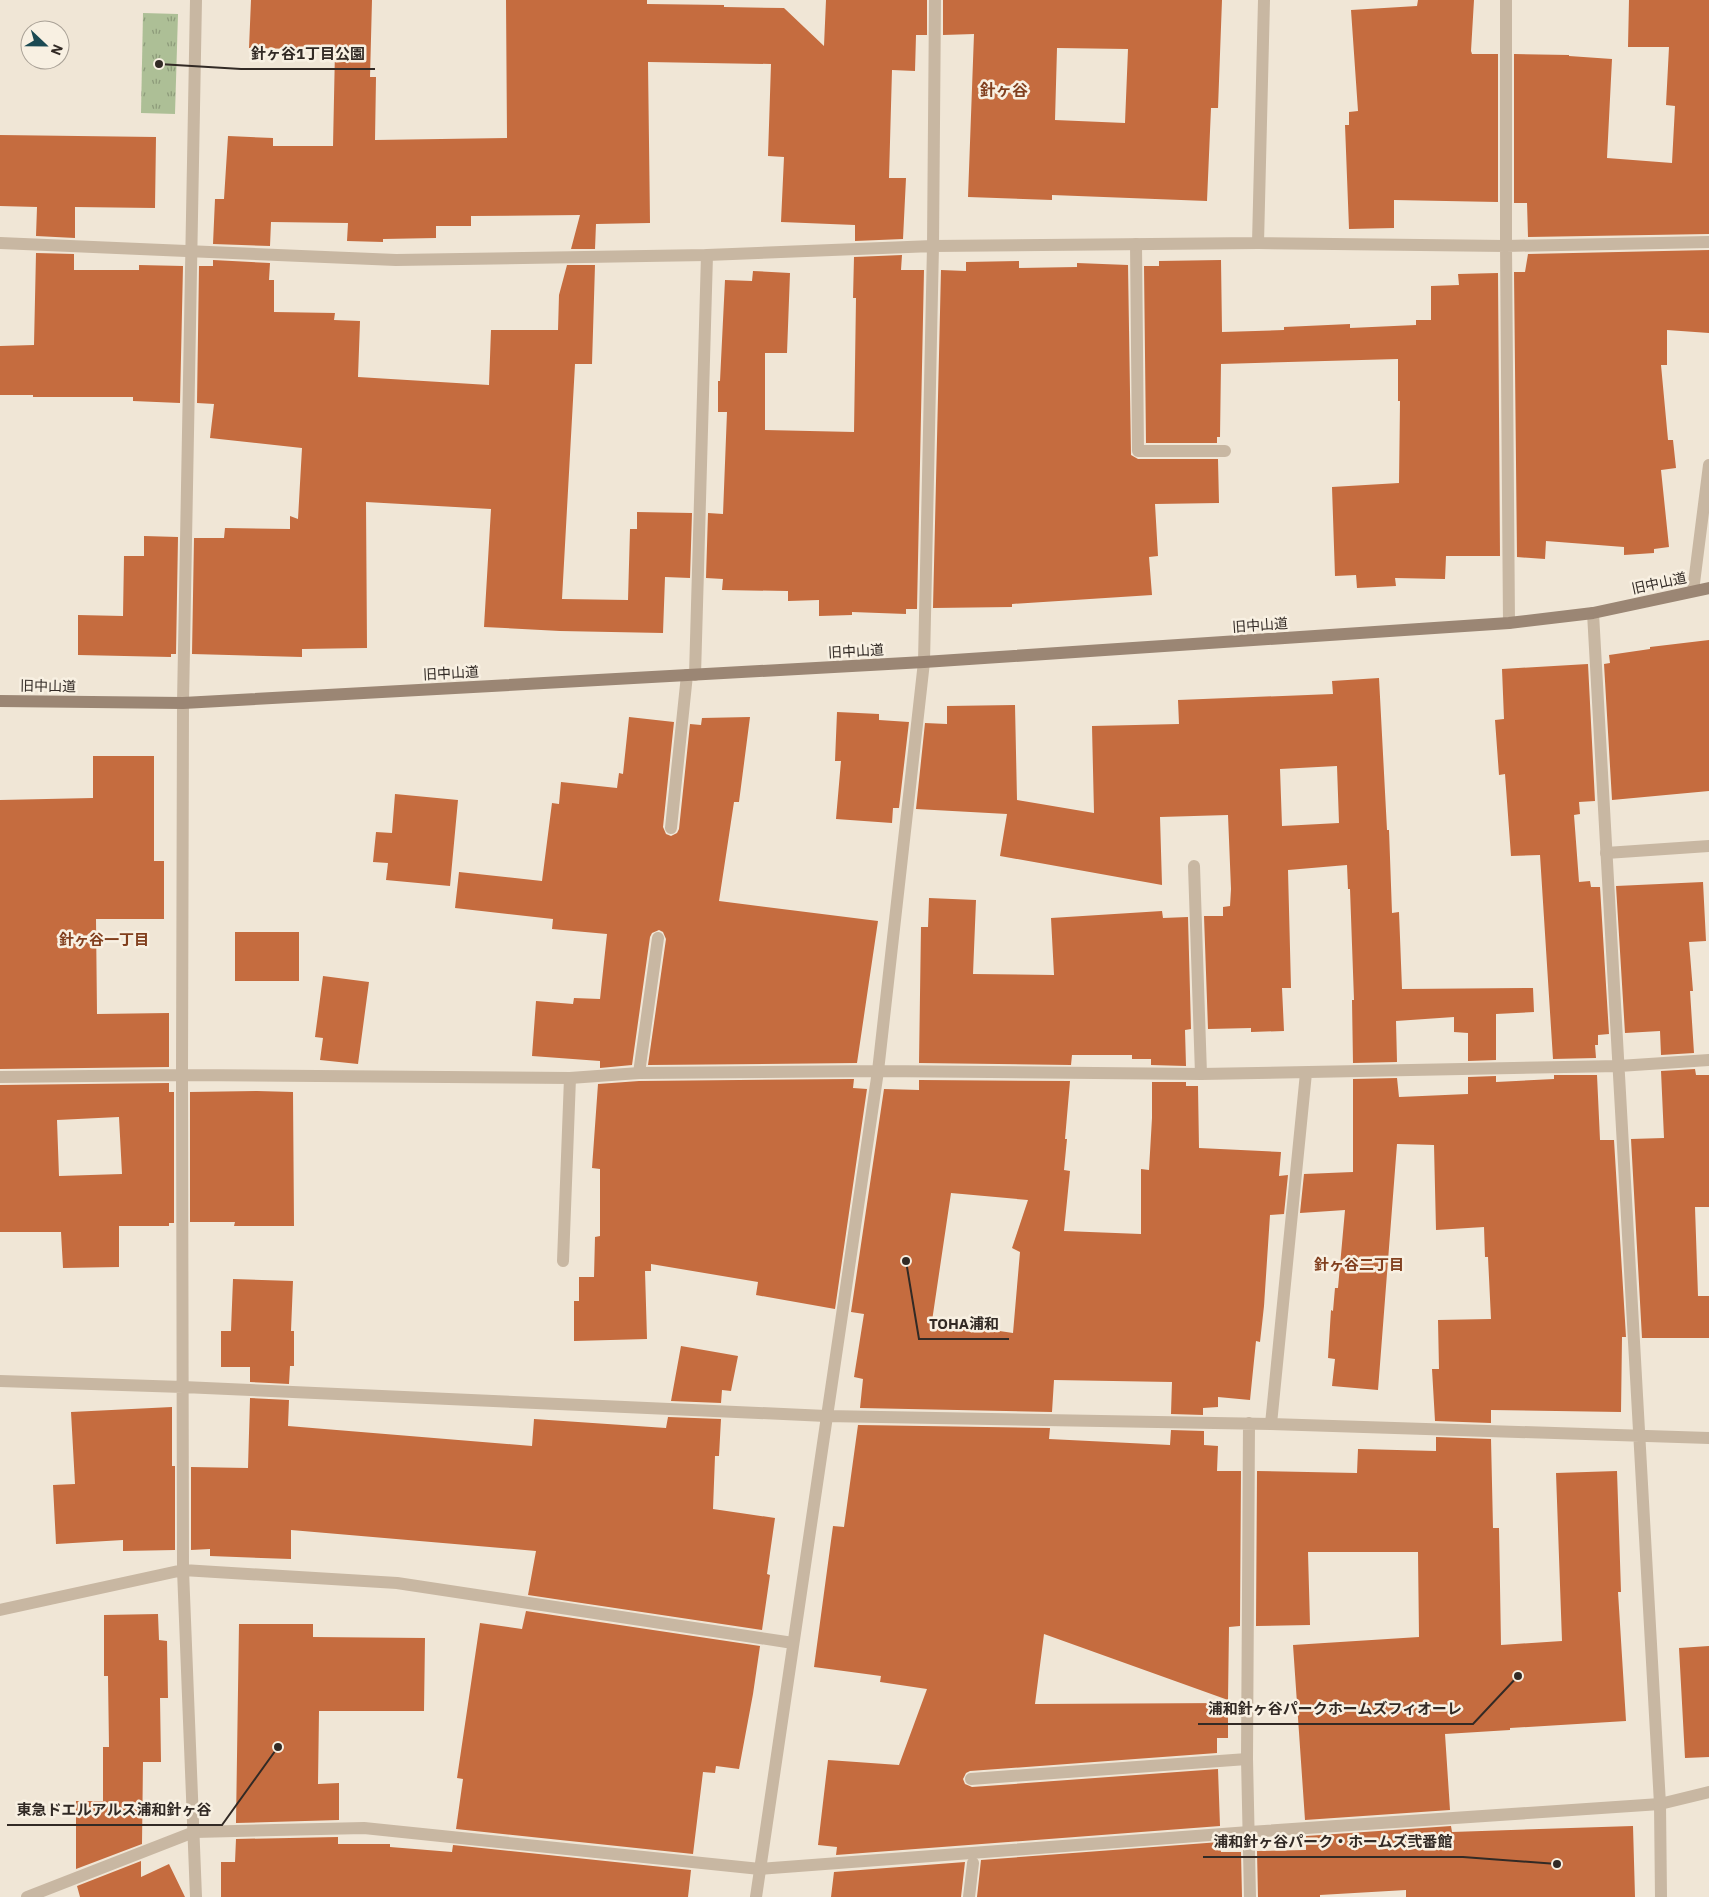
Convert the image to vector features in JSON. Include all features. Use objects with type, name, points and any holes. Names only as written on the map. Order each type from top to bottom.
[{"type":"main road","name":"旧中山道","points":[[0,701],[183,703],[924,662],[1509,623],[1593,613],[1709,588]]},
{"type":"street","points":[[196,0],[183,703],[182,1075],[184,1570],[196,1897]]},
{"type":"street","points":[[756,1897],[878,1071],[924,662],[934,246],[935,0]]},
{"type":"street","points":[[1258,243],[1264,0]]},
{"type":"street","points":[[1506,0],[1509,623]]},
{"type":"street","points":[[0,243],[396,260],[707,256],[934,246],[1258,243],[1506,246],[1709,242]]},
{"type":"street","points":[[1136,244],[1138,451],[1225,451]]},
{"type":"street","points":[[671,828],[691,675],[707,256]]},
{"type":"street","points":[[1693,591],[1709,465]]},
{"type":"street","points":[[1593,613],[1660,1804],[1662,1897]]},
{"type":"street","points":[[1606,853],[1709,846]]},
{"type":"street","points":[[1194,866],[1201,1074]]},
{"type":"street","points":[[639,1073],[658,938]]},
{"type":"street","points":[[0,1077],[182,1075],[570,1078],[639,1073],[878,1071],[1306,1073],[1619,1066],[1709,1060]]},
{"type":"street","points":[[1272,1424],[1306,1073]]},
{"type":"street","points":[[563,1261],[570,1078]]},
{"type":"street","points":[[0,1381],[183,1387],[826,1416],[1249,1423],[1640,1434],[1709,1438]]},
{"type":"street","points":[[1249,1423],[1247,1759],[1250,1897]]},
{"type":"street","points":[[0,1610],[184,1570],[397,1583],[793,1644]]},
{"type":"street","points":[[971,1779],[1247,1759]]},
{"type":"street","points":[[27,1897],[194,1832],[364,1828],[760,1869],[1249,1832],[1660,1804],[1709,1792]]},
{"type":"street","points":[[969,1897],[973,1863]]},
{"type":"green space","points":[[143,13],[178,14],[175,114],[141,113]]},
{"type":"building","points":[[251,0],[372,0],[370,77],[376,77],[375,140],[507,138],[506,0],[647,0],[647,4],[784,8],[824,46],[826,0],[927,0],[927,35],[916,35],[915,71],[892,70],[889,178],[906,178],[903,239],[855,241],[855,225],[781,222],[784,157],[768,156],[771,64],[648,62],[650,223],[596,224],[595,249],[571,249],[580,215],[471,216],[471,226],[436,226],[436,238],[383,239],[383,242],[347,241],[348,223],[271,222],[270,246],[213,244],[215,199],[224,199],[228,136],[273,138],[273,146],[333,146],[335,50],[249,48]]},
{"type":"building","points":[[943,0],[1222,0],[1218,108],[1211,108],[1207,201],[1052,195],[1052,200],[968,197],[974,34],[943,35]],"holes":[[[1057,48],[1128,49],[1125,123],[1055,120]]]},
{"type":"building","points":[[1418,0],[1474,0],[1472,54],[1498,54],[1498,202],[1394,200],[1394,228],[1349,229],[1345,125],[1349,125],[1349,112],[1358,111],[1351,10],[1417,6]]},
{"type":"building","points":[[1629,0],[1709,0],[1709,234],[1528,237],[1527,203],[1514,203],[1514,54],[1569,55],[1612,59],[1607,158],[1672,163],[1675,106],[1666,105],[1669,47],[1628,47]]},
{"type":"building","points":[[0,135],[156,137],[155,208],[75,207],[75,238],[36,236],[37,207],[0,206]]},
{"type":"building","points":[[1709,250],[1709,333],[1667,330],[1667,365],[1661,365],[1668,440],[1673,440],[1676,468],[1661,470],[1669,547],[1654,549],[1654,553],[1624,555],[1624,547],[1546,541],[1545,559],[1517,557],[1514,272],[1525,272],[1528,254]]},
{"type":"building","points":[[36,253],[74,254],[74,270],[139,270],[139,265],[183,266],[180,403],[133,401],[133,397],[33,397],[33,395],[0,395],[0,346],[34,345]]},
{"type":"building","points":[[902,255],[901,270],[924,270],[917,609],[906,609],[906,614],[852,612],[852,615],[819,616],[819,600],[788,601],[788,591],[722,590],[723,579],[706,578],[708,513],[723,514],[727,412],[718,412],[718,381],[720,381],[725,280],[752,281],[753,271],[790,273],[787,353],[765,353],[765,430],[854,432],[856,298],[853,298],[854,257]]},
{"type":"building","points":[[213,260],[270,263],[269,280],[274,280],[274,312],[335,313],[334,320],[360,321],[358,377],[489,385],[491,330],[558,330],[559,295],[567,265],[595,265],[592,364],[575,364],[562,599],[628,600],[630,529],[637,529],[637,512],[692,513],[690,578],[665,577],[663,633],[484,627],[491,509],[366,502],[367,648],[302,649],[302,657],[192,654],[194,538],[224,538],[225,528],[290,529],[290,516],[298,519],[302,448],[210,438],[214,404],[197,403],[199,266],[213,266]]},
{"type":"building","points":[[1221,260],[1222,332],[1284,330],[1284,327],[1350,324],[1350,328],[1416,325],[1416,320],[1431,320],[1431,286],[1459,285],[1458,274],[1498,273],[1500,556],[1446,556],[1445,579],[1395,578],[1396,586],[1357,588],[1356,575],[1335,576],[1332,487],[1399,483],[1400,401],[1398,401],[1398,359],[1221,364],[1220,437],[1217,437],[1217,443],[1146,443],[1144,266],[1159,266],[1159,261]]},
{"type":"building","points":[[1019,261],[1019,268],[1077,267],[1077,263],[1128,265],[1131,455],[1138,459],[1218,459],[1219,503],[1155,504],[1158,556],[1149,557],[1152,595],[1012,604],[1012,607],[933,608],[941,270],[966,271],[966,262]]},
{"type":"building","points":[[144,536],[178,537],[176,654],[171,654],[171,657],[78,655],[78,615],[123,616],[124,556],[144,556]]},
{"type":"building","points":[[1709,640],[1709,791],[1612,800],[1604,664],[1610,663],[1609,655],[1650,649],[1650,647]]},
{"type":"building","points":[[1588,664],[1595,801],[1579,802],[1580,814],[1574,815],[1579,882],[1590,881],[1591,887],[1600,887],[1609,1034],[1598,1035],[1598,1045],[1595,1045],[1596,1058],[1553,1059],[1540,855],[1511,856],[1505,774],[1499,775],[1495,720],[1504,719],[1502,669]]},
{"type":"building","points":[[1379,678],[1387,830],[1389,830],[1392,913],[1399,912],[1402,989],[1533,988],[1534,1012],[1496,1014],[1496,1060],[1468,1061],[1468,1033],[1454,1032],[1454,1017],[1396,1021],[1397,1062],[1353,1063],[1352,1000],[1354,1000],[1350,889],[1348,889],[1347,865],[1288,870],[1291,988],[1282,988],[1284,1031],[1251,1032],[1251,1028],[1208,1029],[1204,916],[1223,916],[1223,907],[1230,906],[1228,815],[1160,817],[1162,885],[1000,856],[1007,814],[916,809],[925,723],[947,724],[947,706],[1015,705],[1017,800],[1094,813],[1092,726],[1179,724],[1178,700],[1333,694],[1332,681]],"holes":[[[1337,766],[1339,823],[1282,826],[1280,769]]]},
{"type":"building","points":[[837,712],[879,714],[879,720],[909,722],[899,808],[893,808],[892,823],[836,819],[841,761],[835,761]]},
{"type":"building","points":[[629,717],[674,722],[663,827],[666,834],[671,836],[677,833],[679,829],[690,724],[701,725],[702,718],[750,717],[739,802],[734,802],[719,901],[878,921],[857,1063],[648,1065],[666,939],[663,932],[659,930],[652,933],[650,937],[632,1065],[600,1068],[600,1061],[532,1056],[536,1001],[573,1004],[574,998],[600,999],[607,934],[552,929],[553,919],[455,908],[459,872],[542,881],[552,803],[559,804],[561,782],[617,788],[619,773],[623,774]]},
{"type":"building","points":[[93,756],[154,756],[154,861],[164,861],[164,919],[96,919],[97,1014],[169,1013],[169,1067],[0,1069],[0,800],[93,798]]},
{"type":"building","points":[[395,794],[458,800],[450,886],[386,880],[388,863],[373,862],[376,832],[392,833]]},
{"type":"building","points":[[1703,882],[1706,941],[1689,942],[1693,991],[1690,991],[1694,1053],[1661,1055],[1660,1031],[1625,1033],[1616,886]]},
{"type":"building","points":[[929,898],[976,900],[973,974],[1054,975],[1051,918],[1162,911],[1163,918],[1188,917],[1191,1029],[1185,1030],[1186,1066],[1151,1065],[1151,1059],[1132,1059],[1132,1055],[1072,1055],[1071,1065],[919,1063],[921,927],[928,927]]},
{"type":"building","points":[[235,932],[299,932],[299,981],[235,981]]},
{"type":"building","points":[[323,976],[369,982],[358,1064],[320,1060],[323,1038],[315,1037]]},
{"type":"building","points":[[1695,1069],[1696,1075],[1709,1075],[1709,1207],[1695,1207],[1698,1296],[1709,1296],[1709,1338],[1642,1338],[1631,1139],[1664,1138],[1661,1071]]},
{"type":"building","points":[[1554,1075],[1597,1075],[1600,1140],[1614,1140],[1626,1337],[1622,1337],[1621,1412],[1491,1410],[1491,1423],[1435,1421],[1432,1369],[1439,1369],[1438,1320],[1491,1319],[1488,1257],[1485,1257],[1484,1227],[1436,1230],[1434,1145],[1397,1144],[1378,1390],[1332,1386],[1335,1359],[1328,1358],[1331,1310],[1333,1311],[1335,1288],[1338,1288],[1345,1210],[1300,1213],[1304,1174],[1353,1172],[1353,1079],[1397,1078],[1399,1097],[1468,1094],[1468,1077],[1496,1076],[1496,1082],[1554,1079]]},
{"type":"building","points":[[854,1079],[853,1088],[867,1089],[835,1309],[756,1295],[758,1282],[651,1264],[651,1271],[645,1271],[647,1339],[574,1341],[574,1301],[579,1301],[579,1277],[594,1277],[595,1237],[600,1236],[600,1169],[592,1168],[598,1084],[639,1081]]},
{"type":"building","points":[[919,1080],[1070,1081],[1064,1170],[1070,1171],[1064,1231],[1141,1234],[1141,1169],[1149,1170],[1152,1082],[1186,1082],[1186,1086],[1198,1086],[1199,1148],[1281,1152],[1279,1176],[1288,1175],[1284,1214],[1270,1215],[1264,1306],[1260,1342],[1256,1341],[1250,1400],[1218,1397],[1218,1407],[1203,1408],[1203,1415],[1171,1414],[1172,1382],[1054,1380],[1052,1412],[860,1408],[863,1379],[854,1377],[864,1314],[851,1312],[884,1089],[919,1090]],"holes":[[[951,1193],[1028,1200],[1012,1248],[1020,1252],[1013,1333],[932,1321]]]},
{"type":"building","points":[[169,1083],[169,1092],[174,1092],[174,1223],[169,1223],[169,1226],[119,1226],[119,1267],[63,1268],[61,1232],[0,1232],[0,1085]],"holes":[[[119,1117],[122,1174],[59,1176],[57,1120]]]},
{"type":"building","points":[[190,1092],[293,1092],[294,1226],[234,1226],[235,1222],[190,1222]]},
{"type":"building","points":[[233,1279],[293,1281],[291,1331],[294,1331],[294,1366],[290,1366],[289,1384],[250,1382],[250,1367],[221,1367],[221,1331],[231,1331]]},
{"type":"building","points":[[681,1346],[738,1356],[731,1391],[722,1390],[721,1403],[671,1401]]},
{"type":"building","points":[[250,1398],[289,1400],[288,1426],[532,1446],[534,1419],[666,1428],[668,1417],[721,1419],[719,1456],[715,1456],[713,1509],[775,1518],[767,1574],[770,1575],[762,1630],[528,1595],[536,1551],[291,1530],[291,1559],[210,1556],[210,1549],[191,1550],[191,1467],[248,1468]]},
{"type":"building","points":[[172,1407],[172,1466],[175,1466],[175,1550],[123,1551],[123,1540],[56,1544],[53,1485],[75,1484],[71,1412]]},
{"type":"building","points":[[858,1425],[1050,1428],[1049,1439],[1170,1445],[1171,1430],[1204,1431],[1204,1445],[1218,1446],[1217,1471],[1241,1471],[1240,1626],[1229,1627],[1228,1700],[1044,1634],[1035,1704],[1228,1703],[1228,1738],[1217,1738],[1217,1753],[970,1771],[966,1773],[963,1779],[965,1784],[972,1787],[1218,1769],[1220,1826],[836,1855],[837,1847],[818,1845],[828,1760],[899,1765],[927,1689],[880,1682],[881,1676],[814,1667],[833,1526],[844,1527]]},
{"type":"building","points":[[1436,1437],[1491,1439],[1493,1528],[1499,1528],[1501,1645],[1562,1641],[1556,1473],[1617,1471],[1621,1592],[1618,1592],[1626,1721],[1445,1734],[1450,1810],[1305,1820],[1293,1645],[1419,1637],[1418,1552],[1308,1552],[1310,1625],[1256,1626],[1257,1471],[1357,1473],[1358,1449],[1436,1451]]},
{"type":"building","points":[[526,1611],[760,1646],[739,1769],[716,1766],[715,1773],[703,1772],[693,1854],[456,1829],[463,1779],[457,1778],[480,1623],[522,1629]]},
{"type":"building","points":[[158,1614],[159,1640],[167,1641],[168,1698],[160,1698],[161,1762],[143,1762],[142,1844],[76,1869],[76,1801],[103,1801],[103,1747],[109,1747],[108,1676],[104,1676],[104,1615]]},
{"type":"building","points":[[239,1624],[313,1624],[313,1637],[425,1638],[424,1711],[319,1711],[318,1784],[339,1783],[339,1820],[236,1823]]},
{"type":"building","points":[[1709,1646],[1709,1757],[1685,1758],[1679,1648]]},
{"type":"building","points":[[1451,1826],[1452,1832],[1633,1826],[1635,1897],[1406,1897],[1406,1890],[1320,1895],[1320,1897],[1258,1897],[1257,1851],[1306,1850],[1306,1836]]},
{"type":"building","points":[[338,1837],[338,1844],[390,1844],[390,1847],[452,1852],[453,1845],[691,1870],[688,1897],[221,1897],[221,1862],[235,1862],[236,1839]]},
{"type":"building","points":[[1220,1842],[1221,1852],[1241,1852],[1242,1897],[977,1897],[981,1860]]},
{"type":"building","points":[[141,1861],[141,1877],[169,1864],[185,1897],[80,1897],[77,1886]]},
{"type":"building","points":[[965,1862],[961,1897],[831,1897],[834,1872]]},
{"type":"place","name":"針ヶ谷1丁目公園","points":[[159,64]]},
{"type":"place","name":"TOHA浦和","points":[[906,1261]]},
{"type":"place","name":"浦和針ヶ谷パークホームズフィオーレ","points":[[1518,1676]]},
{"type":"place","name":"東急ドエルアルス浦和針ヶ谷","points":[[278,1747]]},
{"type":"place","name":"浦和針ヶ谷パーク・ホームズ弐番館","points":[[1557,1864]]},
{"type":"district","name":"針ヶ谷","points":[[1004,90]]},
{"type":"district","name":"針ヶ谷一丁目","points":[[104,940]]},
{"type":"district","name":"針ヶ谷二丁目","points":[[1359,1265]]}]
